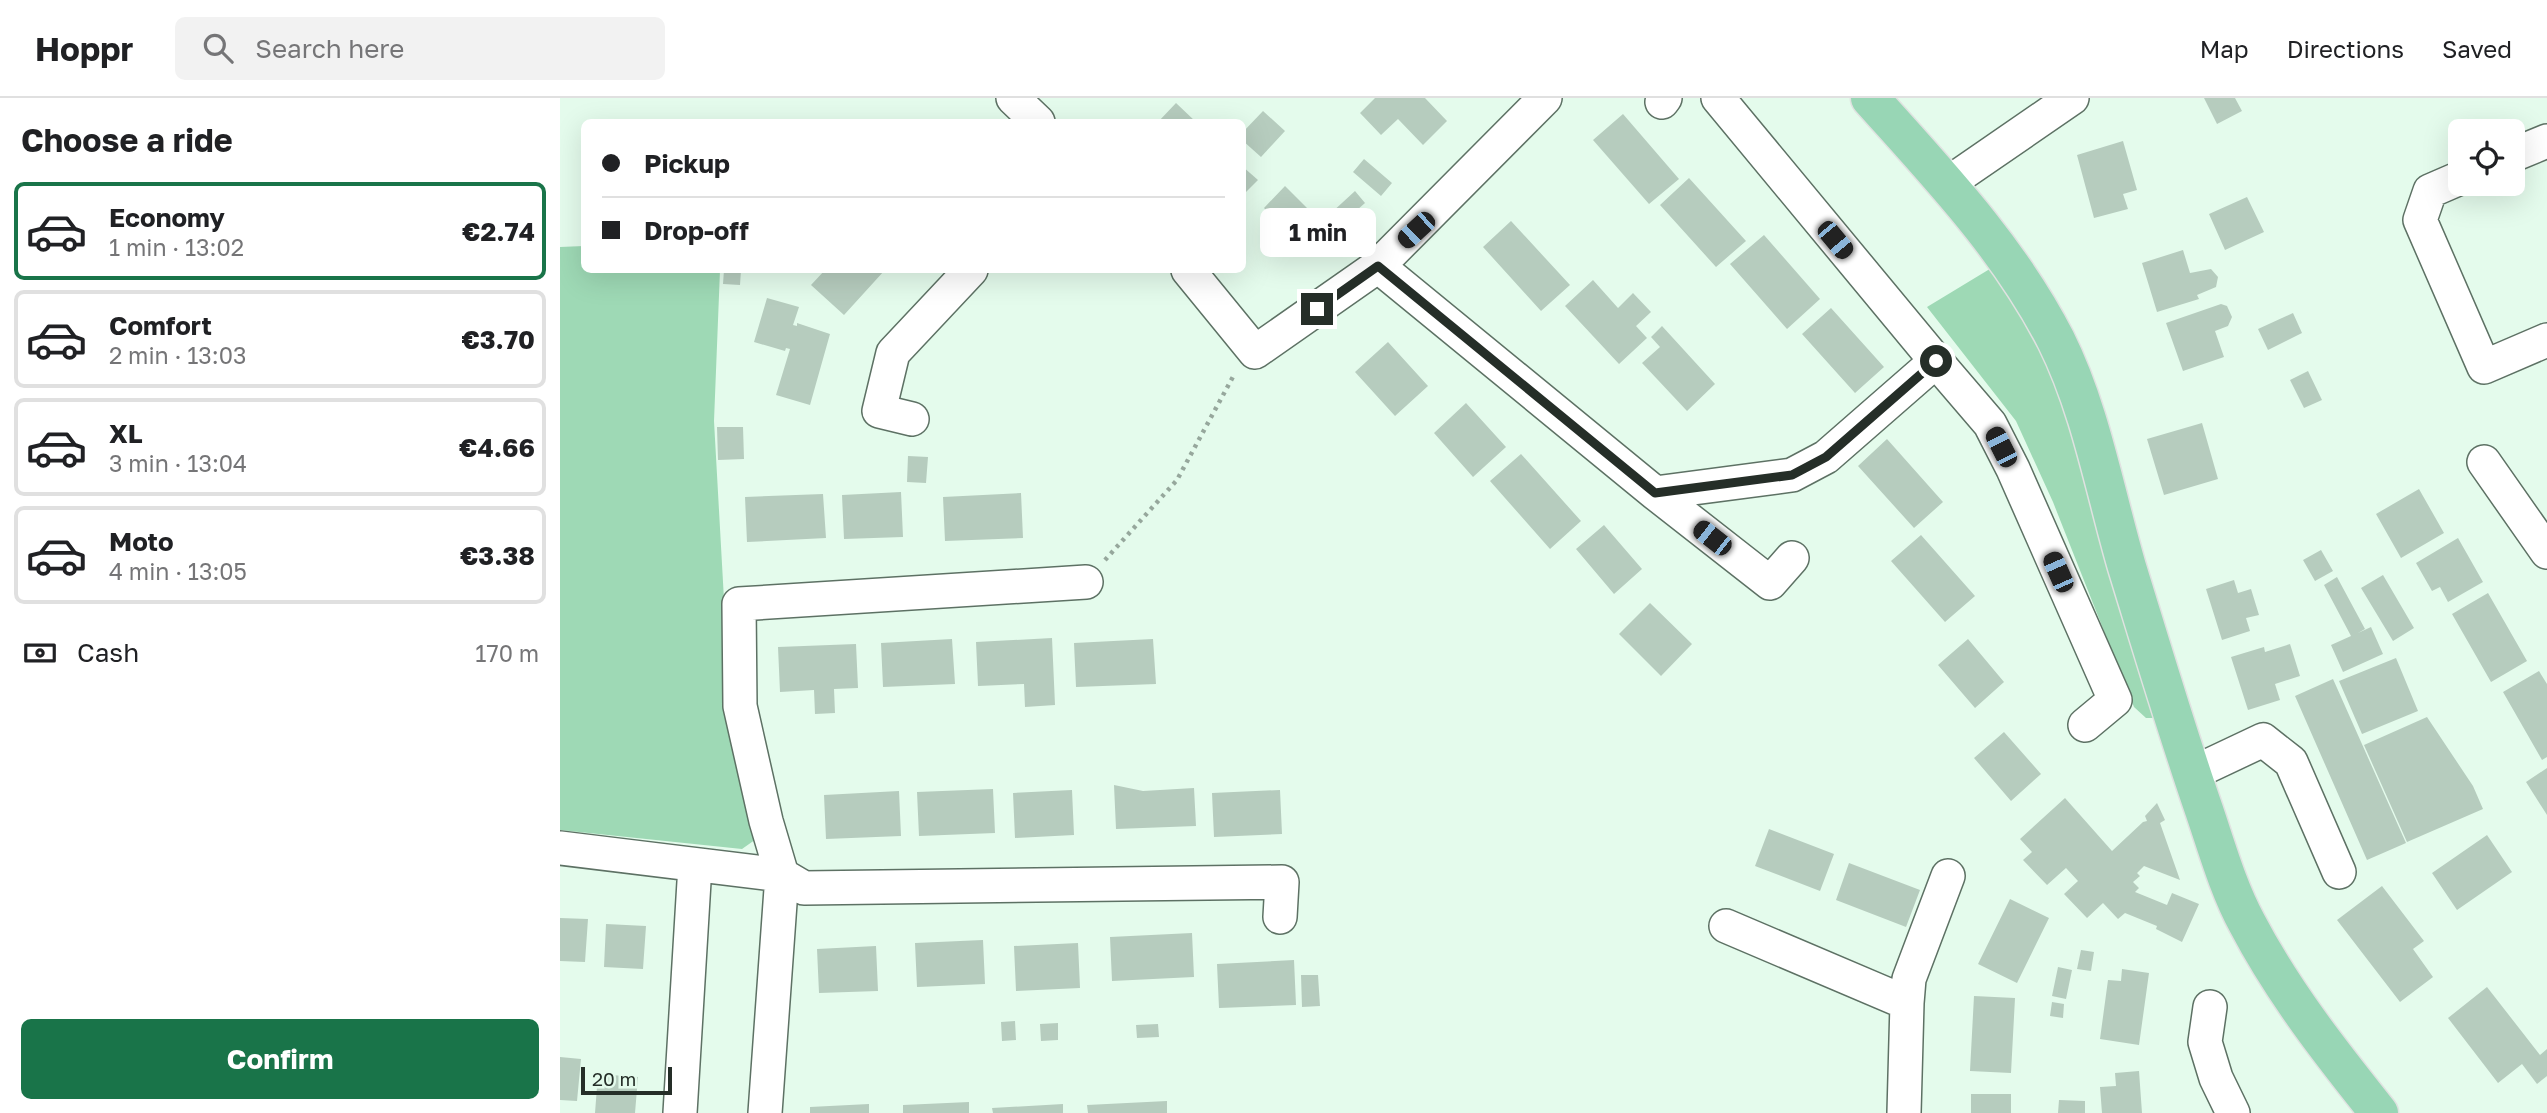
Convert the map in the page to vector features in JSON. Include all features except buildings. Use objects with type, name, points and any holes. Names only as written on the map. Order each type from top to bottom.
[{"type":"main road","points":[[1870,98],[1990,234],[2028,288],[2058,344],[2084,413],[2171,716],[2226,875],[2246,922],[2281,982],[2324,1044],[2379,1113]]},
{"type":"street","points":[[1013,98],[1035,119]]},
{"type":"street","points":[[1718,98],[1990,424],[2115,700],[2085,725]]},
{"type":"street","points":[[1947,184],[2071,98]]},
{"type":"street","points":[[1190,273],[1255,352],[1378,266],[1541,99]]},
{"type":"street","points":[[2525,150],[2547,141]]},
{"type":"street","points":[[2448,183],[2430,191],[2420,220],[2484,367],[2547,340]]},
{"type":"street","points":[[1378,266],[1655,493],[1770,583],[1792,558]]},
{"type":"street","points":[[912,419],[879,411],[893,353],[968,273]]},
{"type":"street","points":[[1655,493],[1792,475],[1826,457],[1936,361]]},
{"type":"street","points":[[2484,462],[2547,552]]},
{"type":"street","points":[[765,1113],[782,875],[766,821],[740,706],[739,604],[1086,582]]},
{"type":"street","points":[[2191,774],[2263,740],[2291,762],[2339,872]]},
{"type":"street","points":[[560,848],[782,875],[804,888],[1282,882],[1280,917]]},
{"type":"street","points":[[680,1113],[695,865]]},
{"type":"street","points":[[1904,1113],[1909,979],[1948,876]]},
{"type":"street","points":[[1726,926],[1907,1003]]},
{"type":"street","points":[[2210,1007],[2205,1042],[2216,1078],[2233,1113]]},
{"type":"path","points":[[1086,582],[1177,480],[1236,371],[1255,352]]},
{"type":"green space","points":[[581,246],[581,273],[720,273],[714,421],[730,707],[759,837],[742,849],[560,830],[560,247]]},
{"type":"green space","points":[[1993,267],[2035,338],[2063,404],[2153,718],[2146,718],[2134,707],[2053,502],[2016,421],[1927,307]]},
{"type":"route","points":[[1317,309],[1378,266],[1655,493],[1792,475],[1826,457],[1936,361]]}]
